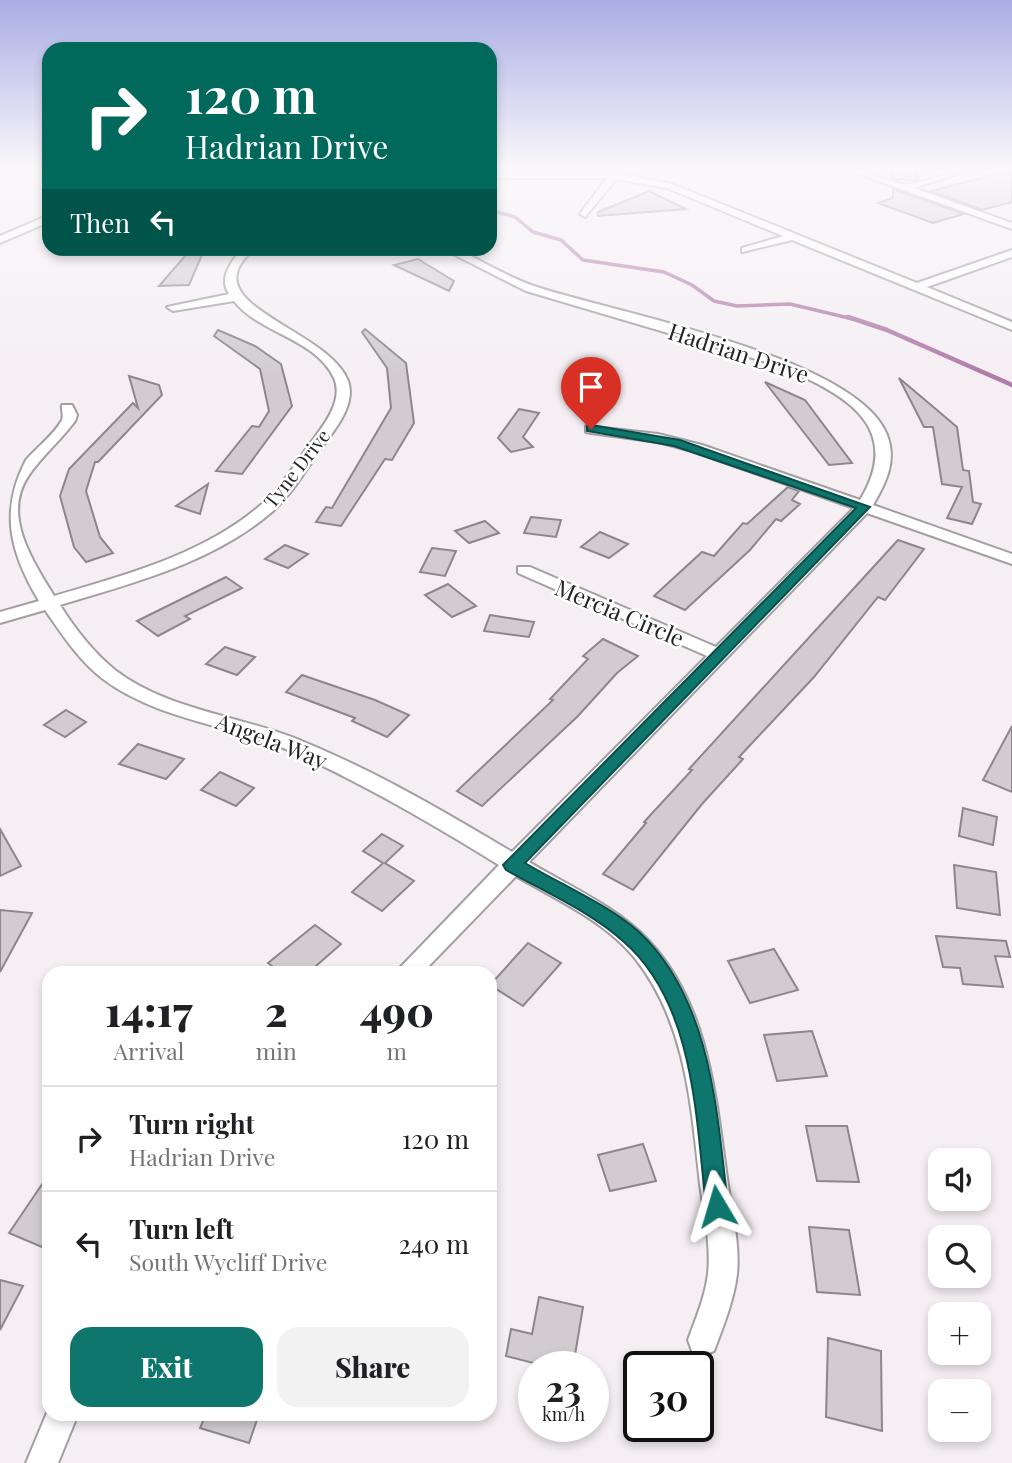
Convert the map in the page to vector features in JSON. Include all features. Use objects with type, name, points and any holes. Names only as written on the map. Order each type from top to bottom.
[{"type":"street","points":[[746,250],[786,238]]},
{"type":"street","points":[[799,238],[1012,326]]},
{"type":"street","points":[[917,287],[1012,253]]},
{"type":"street","points":[[173,307],[235,297],[229,283],[230,273],[242,256]]},
{"type":"street","name":"Hadrian Drive","points":[[414,966],[864,507],[883,475],[886,456],[874,422],[864,409],[839,389],[780,362],[530,289],[462,256]]},
{"type":"street","name":"Tyne Drive","points":[[0,618],[183,558],[233,534],[280,494],[338,412],[343,396],[342,381],[330,359],[303,339],[259,317],[235,297]]},
{"type":"street","name":"Angela Way","points":[[67,408],[70,415],[68,421],[34,457],[11,497],[9,507],[17,541],[48,602],[91,661],[113,678],[149,695],[298,746],[369,782],[632,937],[657,965],[682,1014],[694,1050],[706,1107],[723,1255],[721,1284],[703,1340]]},
{"type":"street","points":[[591,429],[676,442],[1012,559]]},
{"type":"street","name":"Mercia Circle","points":[[524,570],[717,654]]},
{"type":"street","points":[[42,1463],[59,1421]]},
{"type":"building","points":[[185,256],[202,256],[189,285],[159,286]]},
{"type":"building","points":[[418,259],[454,281],[449,291],[394,265]]},
{"type":"building","points":[[365,329],[406,363],[414,423],[392,460],[385,459],[341,526],[316,522],[326,507],[332,508],[391,408],[387,368],[362,332]]},
{"type":"building","points":[[218,330],[255,346],[281,364],[292,406],[242,474],[216,471],[252,426],[259,427],[269,411],[260,369],[214,336]]},
{"type":"building","points":[[129,376],[159,385],[162,395],[98,462],[95,462],[86,491],[100,537],[113,553],[86,562],[74,547],[60,496],[69,469],[133,403],[138,408]]},
{"type":"building","points":[[899,378],[957,427],[963,470],[969,471],[973,502],[981,504],[972,524],[947,518],[962,487],[942,484],[933,427],[924,427]]},
{"type":"building","points":[[765,382],[805,400],[852,463],[829,465]]},
{"type":"building","points":[[519,409],[539,413],[523,437],[533,447],[511,452],[498,438]]},
{"type":"building","points":[[208,484],[200,514],[176,506]]},
{"type":"building","points":[[788,487],[799,491],[792,500],[800,504],[781,521],[776,519],[750,550],[685,610],[654,596],[702,552],[714,556],[743,523],[747,524]]},
{"type":"building","points":[[531,517],[561,520],[556,537],[524,533]]},
{"type":"building","points":[[485,521],[499,533],[469,543],[455,531]]},
{"type":"building","points":[[600,532],[628,544],[609,558],[581,547]]},
{"type":"building","points":[[898,540],[924,549],[885,600],[878,597],[814,677],[739,757],[743,759],[702,804],[633,890],[603,874],[646,823],[644,822],[692,770],[689,769]]},
{"type":"building","points":[[285,545],[308,554],[288,568],[265,559]]},
{"type":"building","points":[[432,548],[456,551],[445,576],[420,572]]},
{"type":"building","points":[[226,577],[242,588],[185,616],[190,619],[158,636],[137,621]]},
{"type":"building","points":[[448,584],[476,606],[452,617],[425,595]]},
{"type":"building","points":[[490,615],[534,622],[529,637],[484,631]]},
{"type":"building","points":[[603,639],[638,656],[617,673],[578,716],[482,806],[457,791],[553,700],[550,699],[588,659],[583,656]]},
{"type":"building","points":[[225,647],[255,657],[237,675],[206,664]]},
{"type":"building","points":[[302,675],[375,700],[409,715],[387,737],[352,721],[355,718],[286,692]]},
{"type":"building","points":[[66,710],[86,722],[65,737],[44,725]]},
{"type":"building","points":[[1012,726],[1012,792],[983,780]]},
{"type":"building","points":[[138,744],[184,759],[166,779],[119,764]]},
{"type":"building","points":[[220,772],[254,788],[236,806],[201,790]]},
{"type":"building","points":[[963,808],[997,817],[993,845],[959,836]]},
{"type":"building","points":[[0,829],[21,866],[0,876]]},
{"type":"building","points":[[382,834],[403,846],[385,863],[414,881],[382,911],[352,892],[383,863],[363,851]]},
{"type":"building","points":[[954,865],[996,872],[1000,915],[957,908]]},
{"type":"building","points":[[0,910],[32,913],[0,972]]},
{"type":"building","points":[[315,925],[341,944],[316,966],[272,966],[268,963]]},
{"type":"building","points":[[936,936],[1006,941],[1010,957],[995,956],[1003,987],[963,984],[960,968],[943,967]]},
{"type":"building","points":[[528,943],[561,963],[523,1006],[497,989],[497,977]]},
{"type":"building","points":[[774,949],[798,990],[750,1003],[728,961]]},
{"type":"building","points":[[812,1031],[827,1076],[777,1081],[764,1035]]},
{"type":"building","points":[[806,1126],[847,1126],[859,1182],[817,1181]]},
{"type":"building","points":[[643,1144],[656,1181],[610,1191],[598,1155]]},
{"type":"building","points":[[42,1184],[42,1247],[9,1233]]},
{"type":"building","points":[[809,1227],[849,1230],[860,1295],[817,1292]]},
{"type":"building","points":[[0,1280],[23,1286],[0,1330]]},
{"type":"building","points":[[539,1297],[583,1307],[576,1351],[518,1351],[518,1359],[506,1356],[511,1329],[532,1334]]},
{"type":"building","points":[[828,1338],[881,1351],[882,1431],[826,1417]]},
{"type":"building","points":[[203,1421],[257,1421],[249,1443],[200,1428]]},
{"type":"waterway","points":[[555,238],[561,240],[583,260],[664,272],[692,285],[714,301],[737,306],[790,304],[853,319]]},
{"type":"waterway","points":[[848,317],[887,330],[1012,385]]},
{"type":"route","points":[[591,429],[641,435],[697,448],[864,507],[512,865],[632,937],[665,978],[682,1014],[694,1050],[706,1107],[717,1206]]}]
